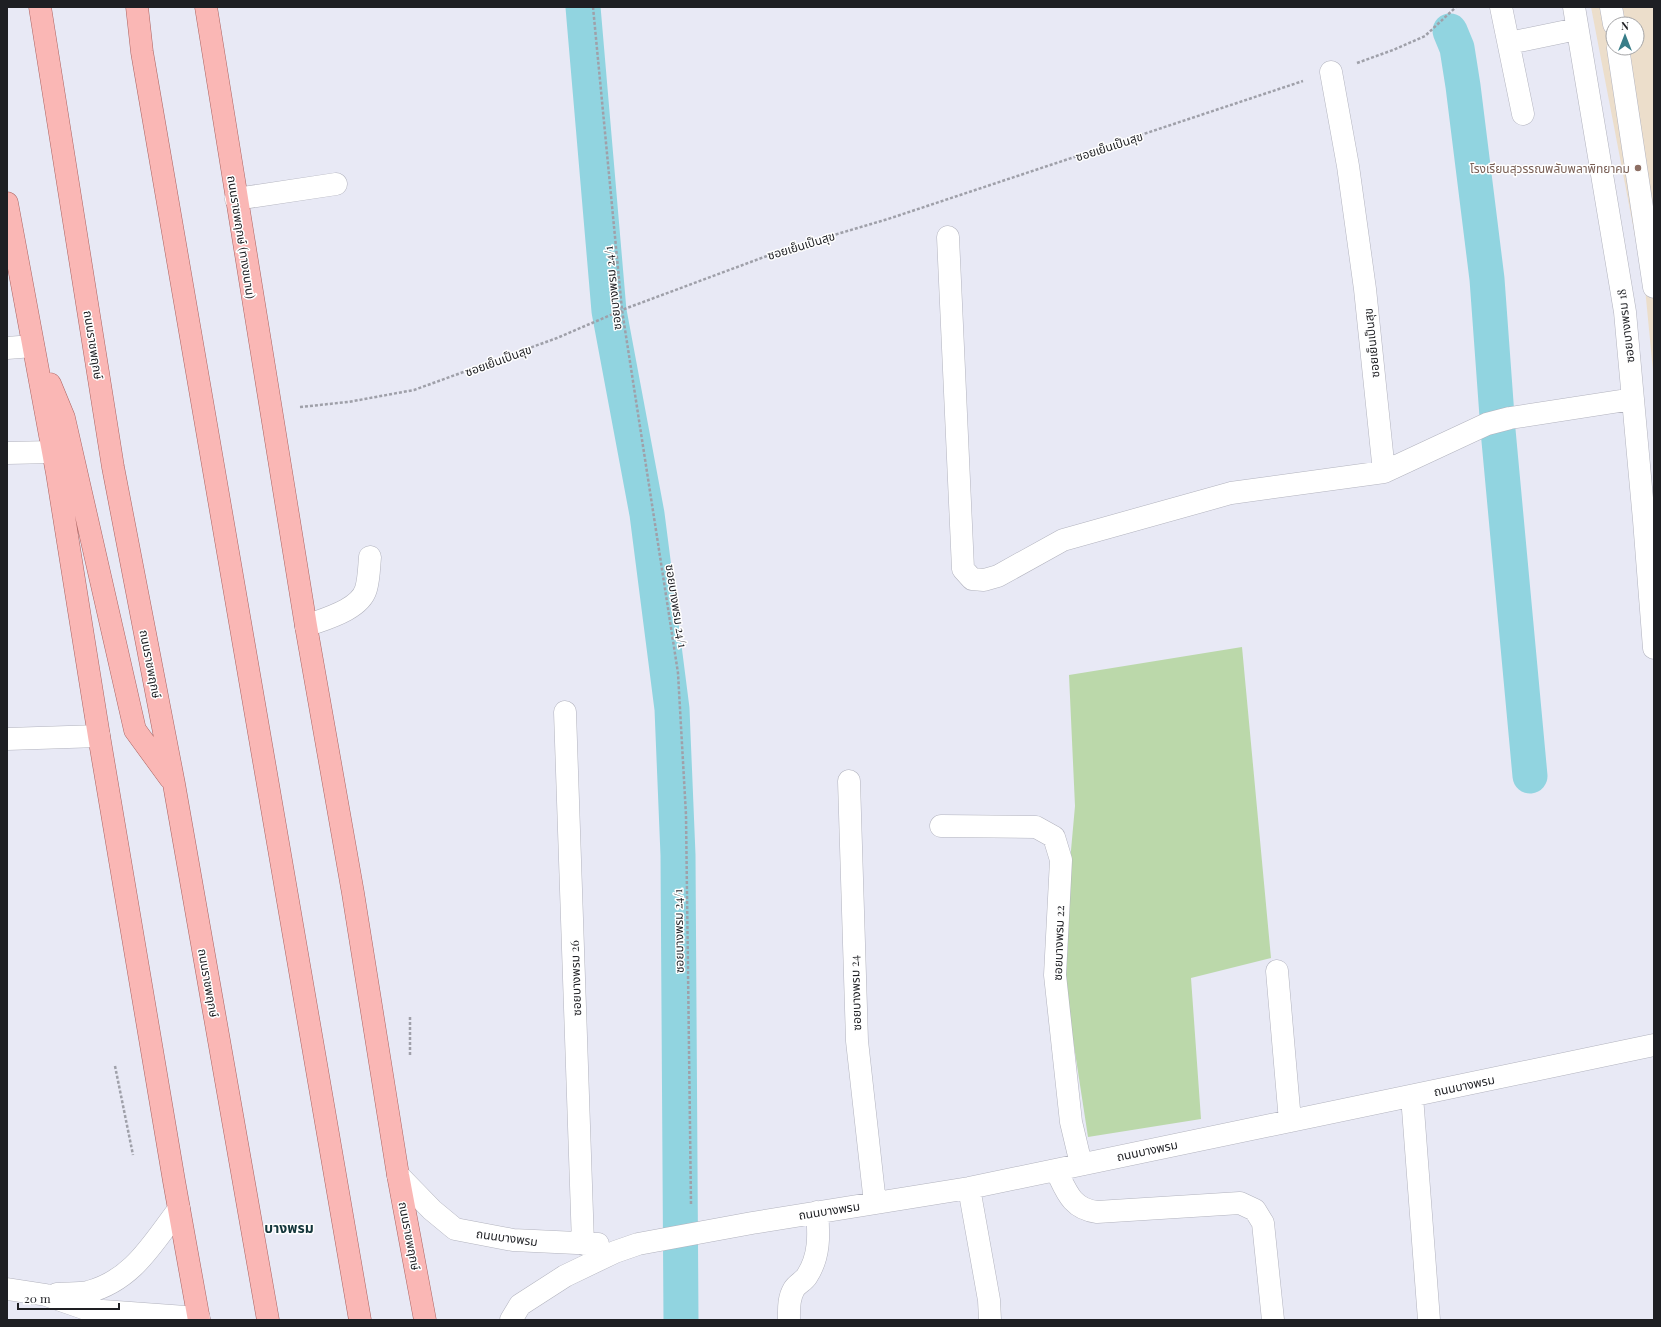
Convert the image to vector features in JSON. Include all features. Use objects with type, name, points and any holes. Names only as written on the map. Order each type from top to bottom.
[{"type":"main road","name":"ถนนราชพฤกษ์","points":[[40,7],[113,467],[174,784],[268,1320]]},
{"type":"main road","points":[[136,7],[142,52],[360,1320]]},
{"type":"main road","name":"ถนนราชพฤกษ์ (ทางขนาน)","points":[[208,17],[279,466]]},
{"type":"main road","points":[[7,204],[57,473],[99,736],[199,1319]]},
{"type":"main road","points":[[33,346],[64,418],[134,730],[174,784]]},
{"type":"main road","name":"ถนนราชพฤกษ์","points":[[279,466],[353,893],[398,1175],[425,1320]]},
{"type":"street","points":[[1502,7],[1523,114]]},
{"type":"street","name":"ซอยบางพรม 18","points":[[1574,7],[1625,312],[1654,648]]},
{"type":"street","points":[[1509,43],[1577,29]]},
{"type":"street","points":[[1619,56],[1654,287]]},
{"type":"street","name":"ซอยเย็นเป็นสุข","points":[[1331,72],[1348,166],[1365,289],[1384,472]]},
{"type":"street","points":[[236,199],[336,184]]},
{"type":"street","points":[[948,237],[964,568],[972,579],[984,580],[998,576],[1063,540],[1231,493],[1384,472],[1487,424],[1510,418],[1633,399]]},
{"type":"street","points":[[7,348],[33,346]]},
{"type":"street","points":[[7,453],[53,452]]},
{"type":"street","points":[[306,626],[344,611],[355,604],[365,590],[370,557]]},
{"type":"street","name":"ซอยบางพรม 26","points":[[565,712],[583,1244]]},
{"type":"street","points":[[7,739],[99,736]]},
{"type":"street","name":"ซอยบางพรม 24","points":[[849,781],[857,1041],[875,1203]]},
{"type":"street","name":"ซอยบางพรม 22","points":[[941,826],[1036,827],[1054,837],[1061,860],[1055,975],[1071,1122],[1081,1164]]},
{"type":"street","points":[[1277,971],[1290,1121]]},
{"type":"street","name":"ถนนบางพรม","points":[[511,1320],[520,1305],[565,1276],[615,1252],[638,1244],[817,1212],[969,1188],[1654,1045]]},
{"type":"street","points":[[1412,1096],[1429,1320]]},
{"type":"street","points":[[1056,1170],[1073,1202],[1089,1211],[1097,1212],[1240,1203],[1255,1210],[1263,1223],[1273,1320]]},
{"type":"street","name":"ถนนบางพรม","points":[[398,1175],[432,1210],[455,1229],[513,1240],[583,1244],[638,1244]]},
{"type":"street","points":[[969,1188],[990,1320]]},
{"type":"street","points":[[7,1289],[46,1294],[86,1292],[110,1284],[138,1263],[179,1209]]},
{"type":"street","points":[[789,1320],[789,1304],[794,1290],[807,1277],[815,1258],[819,1238],[817,1212]]},
{"type":"street","points":[[46,1294],[88,1315],[199,1319]]},
{"type":"path","name":"ซอยบางพรม 24/1","points":[[593,7],[620,311],[678,673],[686,815],[691,1213]]},
{"type":"path","name":"ซอยเย็นเป็นสุข","points":[[270,410],[348,402],[414,390],[557,338],[620,311],[783,250],[888,219],[1393,50],[1425,36],[1456,7]]},
{"type":"path","points":[[115,1066],[133,1155]]},
{"type":"shaded area","name":"โรงเรียนสุวรรณพลับพลาพิทยาคม","points":[[1591,7],[1654,7],[1654,381],[1645,288]]},
{"type":"green space","points":[[1242,647],[1271,958],[1191,978],[1201,1119],[1088,1137],[1061,961],[1075,806],[1069,675]]},
{"type":"waterway","points":[[583,7],[609,311],[647,514],[672,709],[678,855],[681,1320]]},
{"type":"waterway","points":[[1450,31],[1457,48],[1463,86],[1487,279],[1498,430],[1530,776]]},
{"type":"place","name":"โรงเรียนสุวรรณพลับพลาพิทยาคม","points":[[1638,168]]},
{"type":"district","name":"บางพรม","points":[[289,1227]]}]
